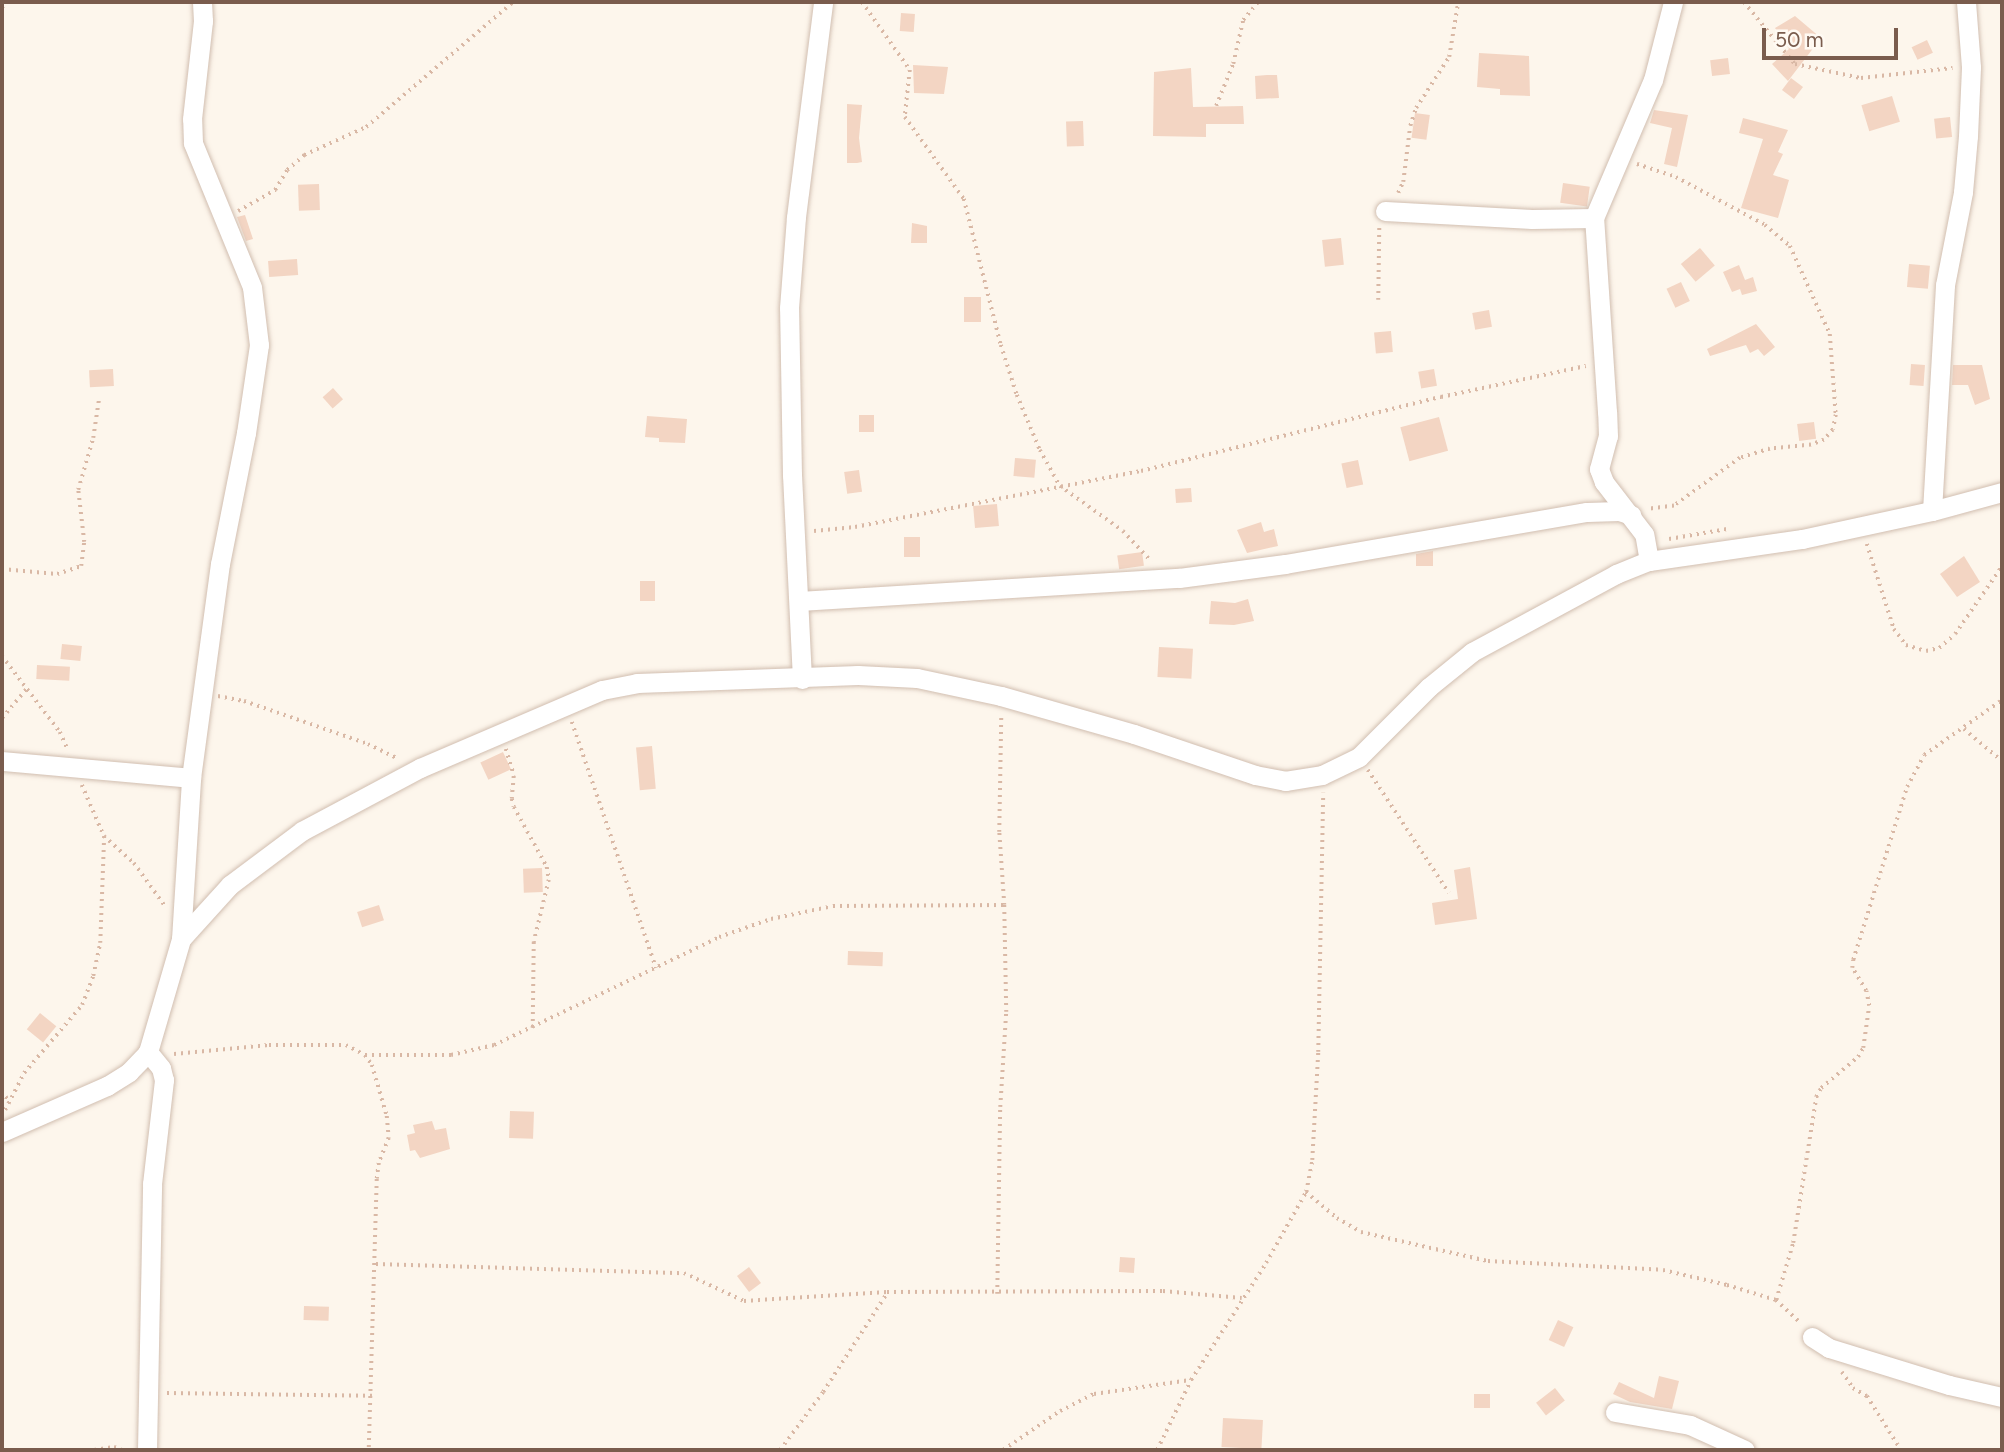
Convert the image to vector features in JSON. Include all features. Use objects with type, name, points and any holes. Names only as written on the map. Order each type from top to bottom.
[{"type":"street","points":[[2,1132],[107,1086],[151,1056],[180,931],[188,857],[191,778],[202,693],[220,564],[246,433],[259,345],[252,287],[193,143],[192,119],[199,80],[202,2]]},
{"type":"street","points":[[803,679],[794,533],[789,308],[796,217],[823,2]]},
{"type":"street","points":[[1649,556],[1644,534],[1604,482],[1599,469],[1608,436],[1594,218],[1653,80],[1673,2]]},
{"type":"street","points":[[1933,511],[1945,285],[1963,192],[1970,67],[1966,2]]},
{"type":"street","points":[[1385,211],[1532,219],[1594,218]]},
{"type":"street","points":[[180,931],[230,886],[302,831],[419,768],[602,690],[637,683],[858,675],[917,678],[1001,696],[1134,734],[1255,775],[1285,781],[1322,775],[1359,757],[1429,687],[1472,652],[1649,556],[1732,549],[1801,538],[1933,511],[2002,492]]},
{"type":"street","points":[[799,601],[1179,578],[1285,564],[1587,512],[1628,512]]},
{"type":"street","points":[[2,761],[191,778]]},
{"type":"street","points":[[147,1450],[152,1184],[164,1080],[151,1056]]},
{"type":"street","points":[[1812,1337],[1829,1348],[1949,1385],[2002,1396]]},
{"type":"street","points":[[1615,1412],[1690,1425],[1745,1450]]},
{"type":"path","points":[[2,7],[8,2]]},
{"type":"path","points":[[223,218],[275,190],[287,170],[304,155],[366,127],[513,2]]},
{"type":"path","points":[[862,2],[910,70],[905,117],[964,199],[1017,395],[1060,486],[1123,531],[1156,565],[1179,578]]},
{"type":"path","points":[[1216,106],[1233,64],[1243,20],[1258,2]]},
{"type":"path","points":[[1378,300],[1377,234],[1385,211],[1403,182],[1410,126],[1416,108],[1449,57],[1458,2]]},
{"type":"path","points":[[1744,2],[1795,64],[1861,78],[1970,67]]},
{"type":"path","points":[[1618,157],[1676,177],[1765,225],[1790,246],[1830,334],[1836,415],[1833,430],[1824,440],[1811,445],[1770,449],[1740,458],[1674,506],[1628,512]]},
{"type":"path","points":[[794,533],[855,527],[1141,471],[1441,397],[1602,362]]},
{"type":"path","points":[[2,569],[57,574],[81,566],[84,542],[78,490],[93,438],[99,398]]},
{"type":"path","points":[[1861,524],[1894,629],[1906,645],[1926,651],[1939,648],[1955,634],[2002,566]]},
{"type":"path","points":[[1649,556],[1674,537],[1731,528],[1716,534],[1732,549]]},
{"type":"path","points":[[2,656],[60,732],[104,836],[100,943],[93,976],[82,1005],[24,1073],[8,1100],[2,1118]]},
{"type":"path","points":[[2,719],[26,689]]},
{"type":"path","points":[[202,693],[244,701],[368,744],[419,768]]},
{"type":"path","points":[[997,1294],[999,1107],[1006,1012],[1004,905],[999,832],[1001,696]]},
{"type":"path","points":[[1776,1300],[1793,1243],[1816,1097],[1821,1088],[1858,1057],[1863,1048],[1869,1006],[1866,991],[1852,968],[1853,960],[1907,787],[1924,755],[2002,700]]},
{"type":"path","points":[[566,704],[656,968]]},
{"type":"path","points":[[1964,729],[2002,761]]},
{"type":"path","points":[[499,733],[514,776],[514,807],[547,867],[549,880],[534,942],[533,1028]]},
{"type":"path","points":[[1359,757],[1449,893]]},
{"type":"path","points":[[1157,1450],[1191,1380],[1306,1192],[1312,1160],[1318,1052],[1324,839],[1322,775]]},
{"type":"path","points":[[104,836],[134,863],[180,931]]},
{"type":"path","points":[[151,1056],[184,1051],[316,1043],[346,1045],[365,1055],[451,1055],[470,1052],[533,1028],[732,933],[771,919],[833,906],[1004,905]]},
{"type":"path","points":[[365,1055],[378,1080],[389,1127],[387,1150],[379,1163],[377,1179],[369,1450]]},
{"type":"path","points":[[2,1091],[8,1100]]},
{"type":"path","points":[[1306,1192],[1337,1218],[1362,1232],[1435,1251],[1488,1261],[1663,1270],[1727,1284],[1776,1300],[1789,1310],[1812,1337]]},
{"type":"path","points":[[376,1264],[684,1273],[744,1301],[887,1293],[1163,1291],[1242,1298]]},
{"type":"path","points":[[780,1450],[823,1392],[887,1293]]},
{"type":"path","points":[[1829,1348],[1853,1388],[1867,1396],[1901,1450]]},
{"type":"path","points":[[1003,1450],[1060,1411],[1094,1394],[1191,1380]]},
{"type":"path","points":[[147,1392],[372,1396]]},
{"type":"path","points":[[94,1450],[114,1447],[122,1450]]},
{"type":"building","points":[[901,13],[915,14],[914,32],[900,31]]},
{"type":"building","points":[[1795,16],[1821,38],[1788,81],[1772,64],[1789,49],[1775,28]]},
{"type":"building","points":[[1927,40],[1933,53],[1918,60],[1912,47]]},
{"type":"building","points":[[1479,53],[1529,56],[1530,96],[1500,95],[1500,89],[1477,87]]},
{"type":"building","points":[[1728,58],[1730,74],[1712,76],[1710,60]]},
{"type":"building","points":[[913,65],[948,67],[944,94],[914,93]]},
{"type":"building","points":[[1191,68],[1193,107],[1243,106],[1244,124],[1206,124],[1206,137],[1153,136],[1154,72]]},
{"type":"building","points":[[1277,75],[1279,98],[1256,99],[1255,76]]},
{"type":"building","points":[[1791,78],[1803,87],[1794,99],[1782,90]]},
{"type":"building","points":[[1892,96],[1900,122],[1869,131],[1861,105]]},
{"type":"building","points":[[847,104],[862,105],[859,138],[862,162],[847,163]]},
{"type":"building","points":[[1654,110],[1688,115],[1677,167],[1664,164],[1672,128],[1650,123]]},
{"type":"building","points":[[1415,113],[1430,115],[1426,140],[1412,138]]},
{"type":"building","points":[[1950,117],[1952,137],[1936,139],[1934,119]]},
{"type":"building","points":[[1743,118],[1788,130],[1778,152],[1783,154],[1773,175],[1789,180],[1778,218],[1741,208],[1763,139],[1739,133]]},
{"type":"building","points":[[1083,121],[1084,146],[1067,147],[1066,122]]},
{"type":"building","points":[[1563,183],[1590,187],[1587,207],[1560,203]]},
{"type":"building","points":[[319,184],[320,210],[299,211],[298,185]]},
{"type":"building","points":[[245,215],[253,239],[246,241],[237,217]]},
{"type":"building","points":[[912,223],[927,226],[927,243],[911,243]]},
{"type":"building","points":[[1341,238],[1344,265],[1325,267],[1322,240]]},
{"type":"building","points":[[1700,248],[1715,266],[1696,282],[1681,264]]},
{"type":"building","points":[[297,259],[298,275],[269,277],[268,261]]},
{"type":"building","points":[[1909,264],[1930,266],[1928,289],[1907,287]]},
{"type":"building","points":[[1739,265],[1745,280],[1753,277],[1757,291],[1742,295],[1740,289],[1732,292],[1723,272]]},
{"type":"building","points":[[1681,282],[1690,301],[1675,308],[1666,289]]},
{"type":"building","points":[[964,297],[981,297],[981,322],[964,322]]},
{"type":"building","points":[[1489,310],[1492,327],[1475,330],[1472,313]]},
{"type":"building","points":[[1756,324],[1775,347],[1764,356],[1758,349],[1750,353],[1746,345],[1710,356],[1707,349]]},
{"type":"building","points":[[1391,331],[1393,352],[1376,353],[1374,332]]},
{"type":"building","points":[[1911,364],[1925,365],[1924,386],[1910,385]]},
{"type":"building","points":[[1953,365],[1982,365],[1990,399],[1975,405],[1968,385],[1952,385]]},
{"type":"building","points":[[113,369],[114,386],[90,387],[89,370]]},
{"type":"building","points":[[1434,369],[1437,386],[1421,389],[1418,372]]},
{"type":"building","points":[[333,388],[343,399],[333,409],[323,397]]},
{"type":"building","points":[[859,415],[874,415],[874,432],[859,432]]},
{"type":"building","points":[[647,416],[687,419],[685,443],[659,442],[659,438],[645,437]]},
{"type":"building","points":[[1439,417],[1448,451],[1409,461],[1400,427]]},
{"type":"building","points":[[1814,422],[1816,439],[1799,441],[1797,424]]},
{"type":"building","points":[[1015,458],[1036,460],[1034,478],[1013,476]]},
{"type":"building","points":[[1358,460],[1363,484],[1347,488],[1341,464]]},
{"type":"building","points":[[859,470],[862,492],[847,494],[844,472]]},
{"type":"building","points":[[1191,488],[1192,502],[1176,503],[1175,489]]},
{"type":"building","points":[[997,504],[999,526],[975,528],[973,506]]},
{"type":"building","points":[[1261,522],[1264,532],[1274,529],[1278,546],[1247,553],[1237,530]]},
{"type":"building","points":[[904,537],[920,537],[920,557],[904,557]]},
{"type":"building","points":[[1433,551],[1433,566],[1416,566],[1416,554]]},
{"type":"building","points":[[1142,552],[1144,566],[1119,569],[1117,555]]},
{"type":"building","points":[[1964,556],[1980,582],[1957,597],[1940,574]]},
{"type":"building","points":[[640,581],[655,581],[655,601],[640,601]]},
{"type":"building","points":[[1248,599],[1254,621],[1234,625],[1209,624],[1211,601],[1235,603]]},
{"type":"building","points":[[62,644],[82,646],[80,661],[60,659]]},
{"type":"building","points":[[1159,647],[1193,649],[1191,679],[1157,677]]},
{"type":"building","points":[[37,665],[70,667],[69,681],[36,679]]},
{"type":"building","points":[[652,746],[656,789],[640,790],[636,747]]},
{"type":"building","points":[[503,752],[511,769],[488,780],[480,763]]},
{"type":"building","points":[[1470,867],[1477,919],[1435,925],[1432,903],[1458,899],[1454,870]]},
{"type":"building","points":[[542,868],[543,892],[524,893],[523,869]]},
{"type":"building","points":[[379,905],[384,920],[362,927],[357,912]]},
{"type":"building","points":[[848,951],[883,952],[882,966],[848,965]]},
{"type":"building","points":[[40,1013],[56,1026],[43,1043],[27,1029]]},
{"type":"building","points":[[510,1111],[534,1112],[533,1139],[509,1138]]},
{"type":"building","points":[[432,1121],[435,1130],[446,1128],[450,1149],[420,1158],[415,1150],[410,1151],[407,1135],[415,1133],[413,1125]]},
{"type":"building","points":[[1120,1257],[1135,1258],[1134,1273],[1119,1272]]},
{"type":"building","points":[[749,1267],[761,1283],[749,1292],[737,1276]]},
{"type":"building","points":[[304,1306],[329,1307],[328,1321],[304,1320]]},
{"type":"building","points":[[1558,1320],[1573,1327],[1564,1347],[1549,1340]]},
{"type":"building","points":[[1659,1376],[1679,1381],[1672,1409],[1630,1402],[1613,1394],[1619,1382],[1654,1398]]},
{"type":"building","points":[[1555,1388],[1565,1401],[1546,1415],[1536,1403]]},
{"type":"building","points":[[1474,1394],[1490,1394],[1490,1408],[1474,1408]]},
{"type":"building","points":[[1223,1418],[1263,1420],[1261,1449],[1221,1447]]}]
